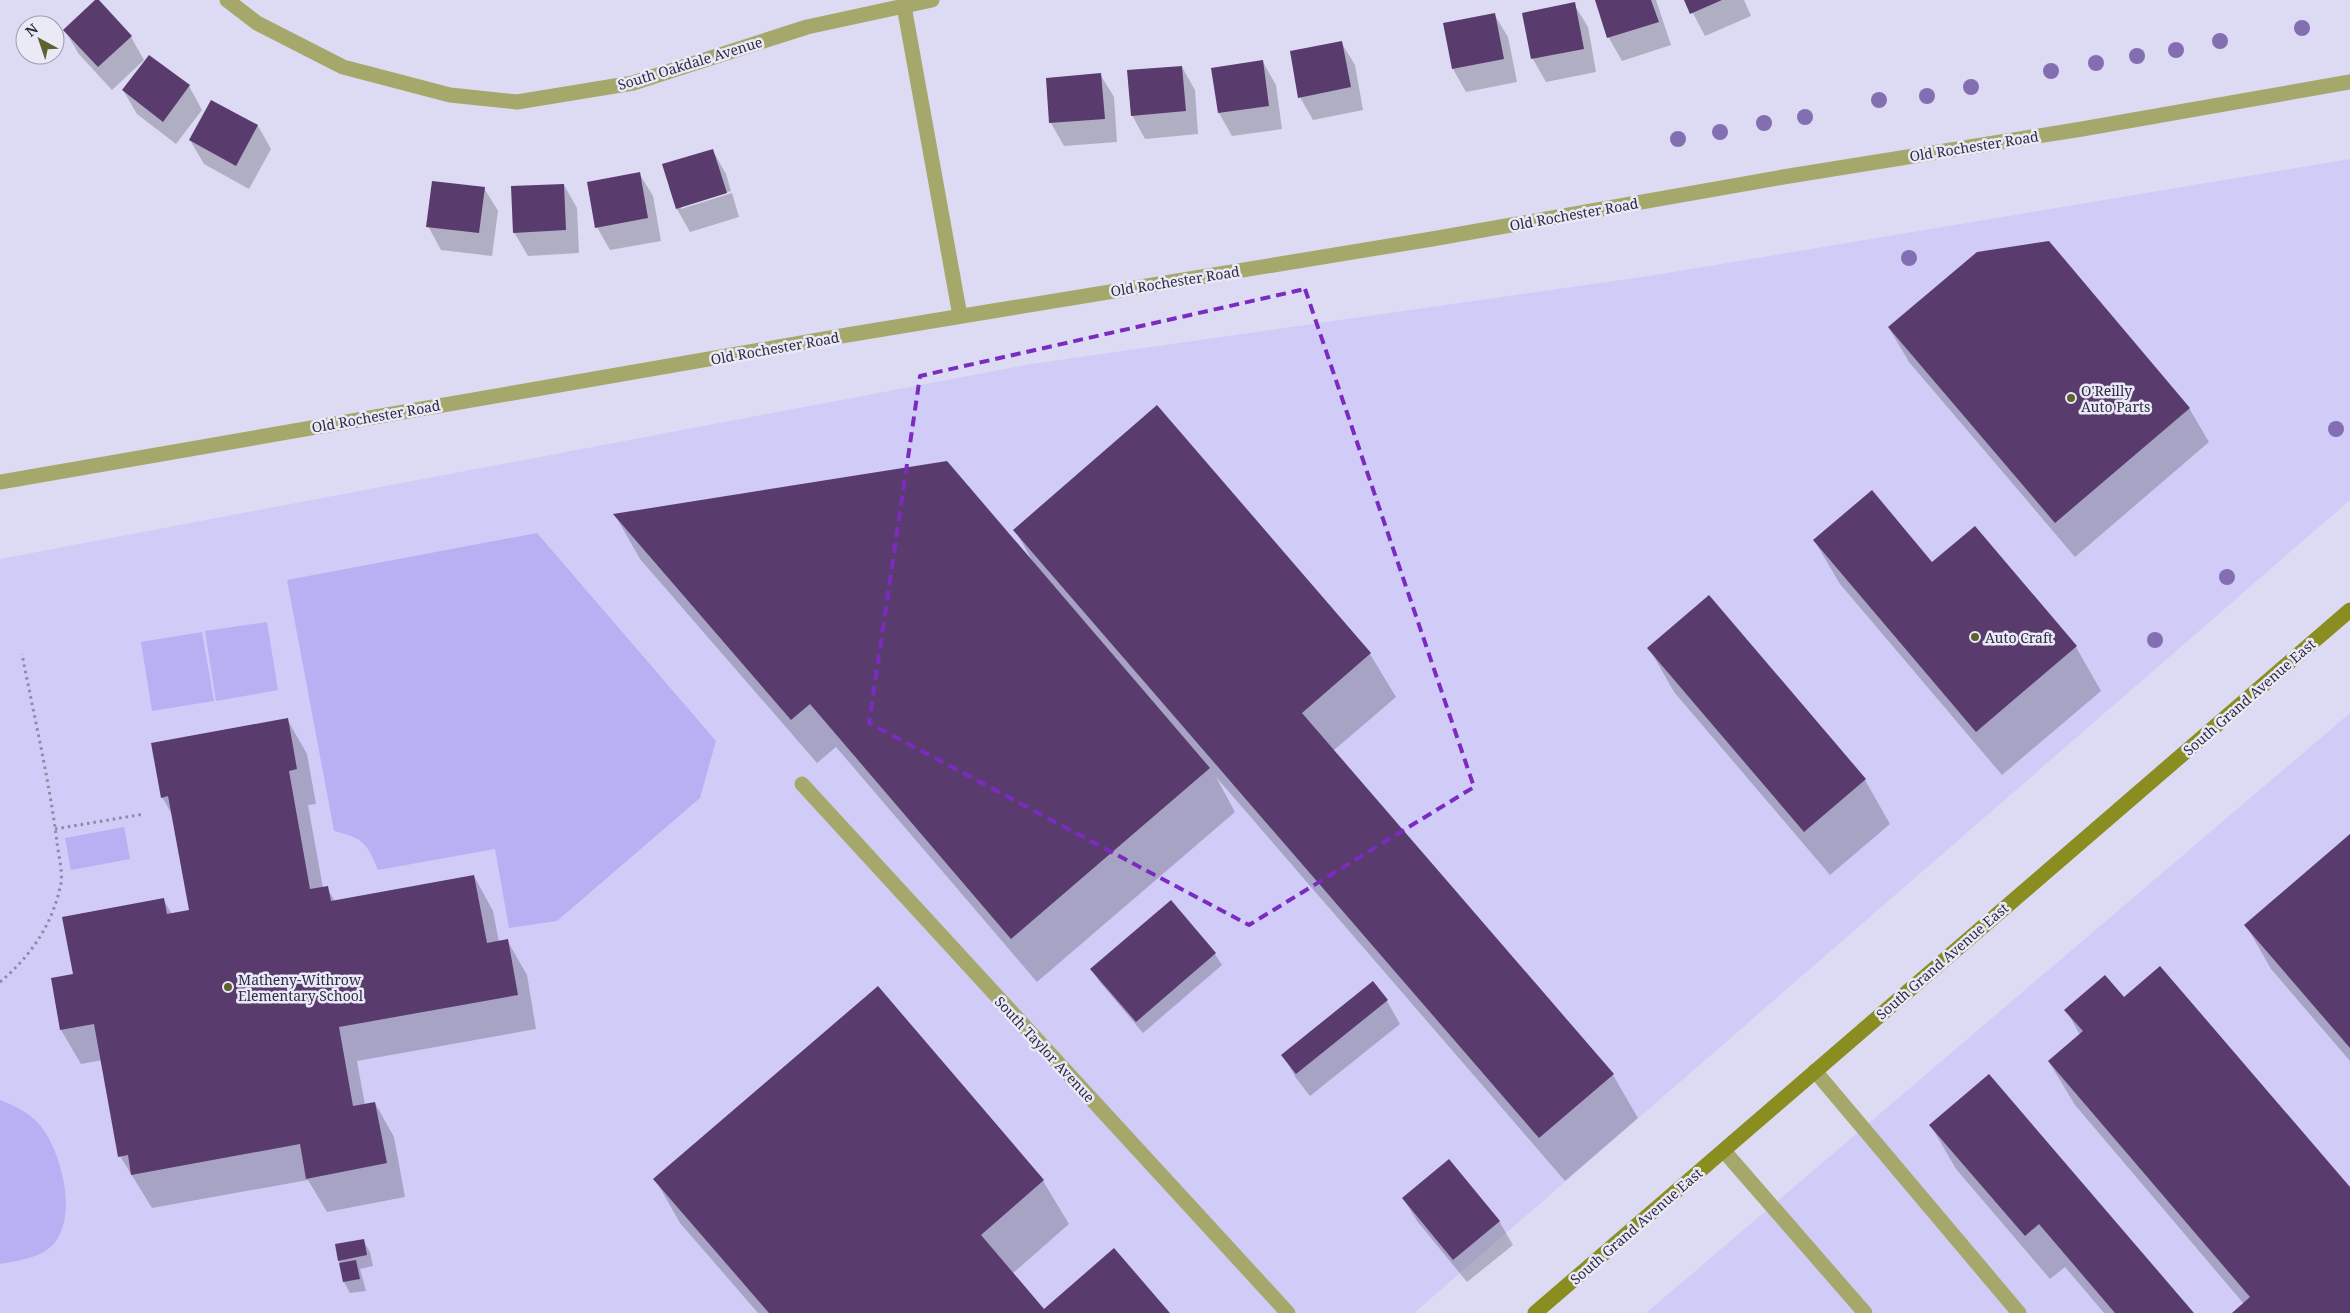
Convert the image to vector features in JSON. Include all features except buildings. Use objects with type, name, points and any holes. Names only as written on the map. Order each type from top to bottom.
[{"type":"main road","name":"South Grand Avenue East","points":[[1535,1313],[2350,610]]},
{"type":"street","name":"South Oakdale Avenue","points":[[227,0],[257,23],[343,67],[450,95],[518,102],[633,83],[807,27],[932,0]]},
{"type":"street","points":[[904,6],[960,316]]},
{"type":"street","name":"Old Rochester Road","points":[[0,482],[960,316],[2350,82]]},
{"type":"street","name":"South Taylor Avenue","points":[[802,784],[1288,1313]]},
{"type":"street","points":[[1815,1071],[2019,1313]]},
{"type":"street","points":[[1724,1151],[1865,1313]]},
{"type":"path","points":[[0,982],[21,964],[39,941],[52,912],[61,881],[55,829],[22,654]]},
{"type":"path","points":[[55,829],[144,814]]},
{"type":"highlighted area","points":[[1305,289],[1474,787],[1249,925],[869,723],[920,376]]},
{"type":"shaded area","points":[[2350,159],[2350,500],[1414,1313],[0,1313],[0,559],[1031,364],[1649,276]]},
{"type":"shaded area","points":[[537,533],[716,741],[700,798],[557,921],[509,928],[495,849],[378,870],[371,854],[363,843],[352,836],[334,831],[287,580]]},
{"type":"shaded area","points":[[267,622],[278,690],[216,701],[205,631]]},
{"type":"shaded area","points":[[202,632],[214,701],[152,711],[141,642]]},
{"type":"shaded area","points":[[2350,713],[2350,1313],[1646,1313],[2066,955]]},
{"type":"shaded area","points":[[124,827],[130,859],[71,870],[65,838]]},
{"type":"shaded area","points":[[0,1100],[30,1116],[39,1124],[47,1136],[55,1151],[61,1169],[66,1206],[64,1224],[58,1239],[47,1250],[30,1258],[0,1264]]},
{"type":"place","name":"O'Reilly Auto Parts","points":[[2071,398]]},
{"type":"place","name":"Auto Craft","points":[[1975,637]]},
{"type":"place","name":"Matheny-Withrow Elementary School","points":[[228,987]]}]
